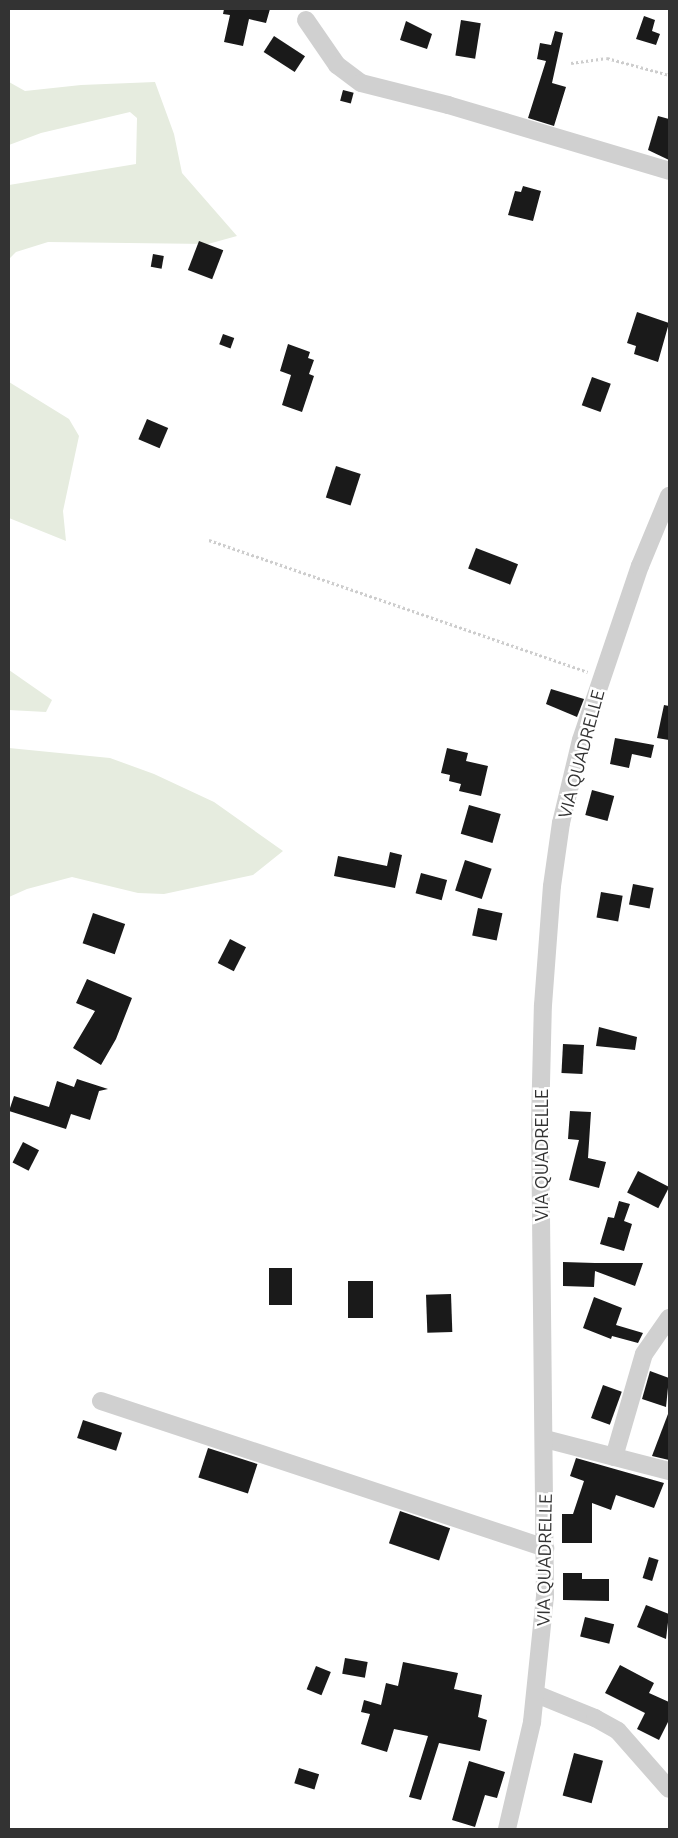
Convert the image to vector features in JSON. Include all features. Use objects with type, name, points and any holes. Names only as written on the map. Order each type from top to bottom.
[{"type":"street","points":[[306,20],[337,65],[361,83],[448,104],[669,171]]},
{"type":"street","name":"VIA QUADRELLE","points":[[507,1829],[527,1749],[544,1625],[545,1438],[540,1104],[549,922],[557,851],[568,794],[602,677],[640,566],[669,496]]},
{"type":"street","points":[[614,1457],[644,1354],[669,1318]]},
{"type":"street","points":[[101,1401],[545,1548]]},
{"type":"street","points":[[545,1438],[669,1471]]},
{"type":"street","points":[[536,1694],[595,1718],[618,1731],[669,1789]]},
{"type":"path","points":[[571,63],[607,58],[669,75]]},
{"type":"path","points":[[210,540],[602,677]]},
{"type":"shaded area","points":[[9,82],[25,91],[81,85],[155,82],[174,134],[182,173],[237,236],[208,244],[48,242],[16,252],[9,259],[9,185],[136,164],[137,118],[130,112],[41,133],[9,145]]},
{"type":"shaded area","points":[[9,382],[69,419],[79,436],[63,511],[66,541],[9,518]]},
{"type":"shaded area","points":[[9,670],[52,700],[46,712],[9,710]]},
{"type":"shaded area","points":[[9,748],[110,758],[154,774],[214,802],[283,851],[253,875],[164,894],[138,893],[72,877],[27,889],[9,897]]},
{"type":"building","points":[[224,9],[270,9],[266,23],[249,19],[243,46],[224,42],[230,15],[223,14]]},
{"type":"building","points":[[644,16],[655,20],[652,31],[660,34],[656,45],[636,39]]},
{"type":"building","points":[[461,20],[481,23],[475,59],[455,56]]},
{"type":"building","points":[[406,21],[432,34],[427,49],[400,40]]},
{"type":"building","points":[[555,31],[563,33],[552,83],[566,87],[554,126],[528,118],[546,61],[537,59],[540,43],[551,45]]},
{"type":"building","points":[[274,36],[305,56],[295,72],[264,52]]},
{"type":"building","points":[[343,90],[354,93],[351,103],[340,101]]},
{"type":"building","points":[[658,116],[669,119],[669,160],[648,150]]},
{"type":"building","points":[[523,186],[541,191],[533,221],[508,215],[515,191],[521,192]]},
{"type":"building","points":[[199,241],[223,250],[212,279],[188,270]]},
{"type":"building","points":[[153,254],[164,256],[162,269],[151,267]]},
{"type":"building","points":[[637,312],[669,323],[658,362],[634,354],[636,346],[627,343]]},
{"type":"building","points":[[223,334],[234,338],[231,348],[219,344]]},
{"type":"building","points":[[288,344],[310,352],[308,358],[314,360],[309,374],[314,376],[302,412],[282,405],[291,375],[280,371]]},
{"type":"building","points":[[592,377],[611,384],[601,412],[582,405]]},
{"type":"building","points":[[147,419],[168,428],[160,448],[138,439]]},
{"type":"building","points":[[336,466],[361,474],[351,505],[326,497]]},
{"type":"building","points":[[476,548],[518,564],[510,585],[468,569]]},
{"type":"building","points":[[551,689],[584,699],[577,717],[546,704]]},
{"type":"building","points":[[664,705],[669,706],[669,740],[657,738]]},
{"type":"building","points":[[615,738],[654,745],[651,758],[632,754],[629,768],[610,764]]},
{"type":"building","points":[[447,748],[468,753],[466,761],[488,766],[481,796],[459,791],[461,784],[449,781],[450,775],[441,773]]},
{"type":"building","points":[[592,790],[614,796],[607,821],[585,815]]},
{"type":"building","points":[[469,805],[501,814],[492,843],[461,834]]},
{"type":"building","points":[[390,852],[402,855],[395,888],[334,876],[338,856],[387,866]]},
{"type":"building","points":[[465,860],[492,869],[482,899],[455,890]]},
{"type":"building","points":[[421,873],[447,880],[442,900],[416,893]]},
{"type":"building","points":[[633,884],[654,888],[650,909],[629,905]]},
{"type":"building","points":[[601,892],[623,896],[618,921],[596,918]]},
{"type":"building","points":[[478,908],[502,913],[497,941],[472,935]]},
{"type":"building","points":[[93,913],[125,924],[115,954],[83,943]]},
{"type":"building","points":[[230,939],[246,947],[234,971],[218,963]]},
{"type":"building","points":[[87,979],[132,998],[116,1039],[101,1065],[73,1048],[95,1011],[76,1003]]},
{"type":"building","points":[[599,1027],[637,1037],[635,1050],[596,1046]]},
{"type":"building","points":[[563,1044],[584,1045],[582,1074],[561,1073]]},
{"type":"building","points":[[77,1079],[108,1089],[99,1091],[90,1120],[71,1114],[66,1129],[9,1111],[14,1096],[49,1107],[57,1081],[74,1087]]},
{"type":"building","points":[[570,1111],[591,1112],[588,1158],[606,1162],[599,1188],[569,1180],[579,1140],[568,1139]]},
{"type":"building","points":[[23,1142],[39,1150],[29,1171],[13,1162]]},
{"type":"building","points":[[638,1171],[669,1187],[658,1208],[627,1192]]},
{"type":"building","points":[[619,1201],[630,1204],[624,1221],[632,1224],[624,1251],[600,1244],[608,1217],[614,1218]]},
{"type":"building","points":[[563,1262],[643,1263],[635,1286],[595,1271],[594,1287],[563,1286]]},
{"type":"building","points":[[269,1268],[292,1268],[292,1305],[269,1305]]},
{"type":"building","points":[[348,1281],[373,1281],[373,1318],[348,1318]]},
{"type":"building","points":[[451,1294],[452,1332],[427,1333],[426,1295]]},
{"type":"building","points":[[594,1297],[622,1308],[616,1325],[643,1333],[638,1343],[612,1336],[611,1339],[583,1328]]},
{"type":"building","points":[[650,1371],[669,1378],[666,1407],[642,1399]]},
{"type":"building","points":[[603,1385],[622,1392],[610,1425],[591,1418]]},
{"type":"building","points":[[669,1414],[669,1460],[652,1456]]},
{"type":"building","points":[[83,1420],[122,1433],[116,1451],[77,1438]]},
{"type":"building","points":[[208,1448],[257,1464],[248,1494],[198,1477]]},
{"type":"building","points":[[576,1458],[664,1483],[654,1508],[616,1495],[611,1510],[592,1503],[592,1543],[562,1543],[562,1514],[573,1514],[584,1481],[570,1476]]},
{"type":"building","points":[[400,1511],[450,1528],[439,1560],[389,1543]]},
{"type":"building","points":[[649,1557],[659,1560],[652,1581],[643,1578]]},
{"type":"building","points":[[563,1573],[582,1573],[582,1579],[609,1579],[609,1601],[563,1600]]},
{"type":"building","points":[[646,1605],[669,1614],[666,1639],[637,1627]]},
{"type":"building","points":[[585,1617],[614,1624],[609,1644],[580,1636]]},
{"type":"building","points":[[345,1658],[368,1662],[365,1678],[342,1674]]},
{"type":"building","points":[[403,1662],[458,1673],[454,1689],[482,1695],[478,1717],[487,1720],[480,1751],[439,1743],[421,1800],[409,1797],[428,1736],[394,1729],[387,1752],[361,1744],[370,1714],[361,1712],[364,1700],[381,1705],[386,1683],[398,1686]]},
{"type":"building","points":[[620,1665],[654,1683],[649,1693],[669,1702],[669,1720],[659,1740],[637,1729],[645,1713],[605,1693]]},
{"type":"building","points":[[316,1666],[331,1672],[321,1695],[307,1689]]},
{"type":"building","points":[[574,1753],[603,1761],[592,1803],[563,1796]]},
{"type":"building","points":[[469,1761],[505,1772],[497,1798],[485,1795],[475,1827],[452,1820]]},
{"type":"building","points":[[299,1768],[319,1774],[314,1789],[294,1783]]}]
